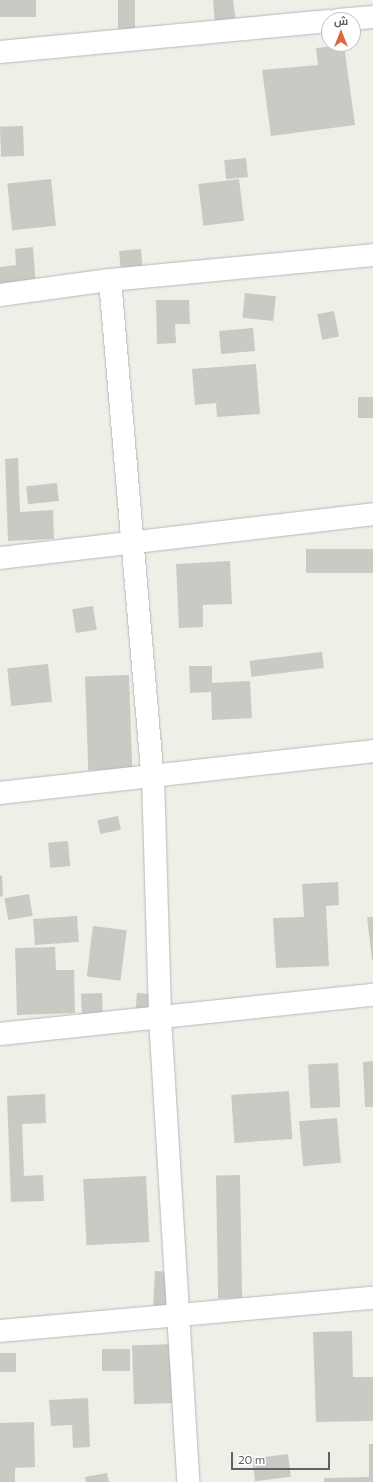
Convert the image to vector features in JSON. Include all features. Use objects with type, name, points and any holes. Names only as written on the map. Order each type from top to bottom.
[{"type":"street","points":[[361,18],[373,17]]},
{"type":"street","points":[[0,52],[321,22]]},
{"type":"street","points":[[0,295],[110,280],[373,255]]},
{"type":"street","points":[[110,280],[152,777],[160,1018],[188,1482]]},
{"type":"street","points":[[0,558],[132,544],[373,514]]},
{"type":"street","points":[[0,793],[373,751]]},
{"type":"street","points":[[0,1034],[373,995]]},
{"type":"street","points":[[0,1331],[373,1298]]},
{"type":"building","points":[[0,0],[36,0],[36,17],[0,17]]},
{"type":"building","points":[[118,0],[135,0],[135,33],[118,33]]},
{"type":"building","points":[[213,0],[233,0],[236,21],[215,24]]},
{"type":"building","points":[[321,47],[321,52],[345,52],[355,125],[271,136],[262,70],[318,65],[316,48]]},
{"type":"building","points":[[23,126],[24,156],[1,157],[0,127]]},
{"type":"building","points":[[246,158],[248,177],[226,179],[224,160]]},
{"type":"building","points":[[51,179],[56,226],[12,230],[7,184]]},
{"type":"building","points":[[239,179],[244,221],[203,226],[198,184]]},
{"type":"building","points":[[33,247],[36,287],[0,290],[0,267],[16,265],[15,249]]},
{"type":"building","points":[[141,249],[143,274],[121,276],[119,251]]},
{"type":"building","points":[[245,293],[276,296],[273,321],[242,318]]},
{"type":"building","points":[[156,300],[189,300],[190,324],[175,324],[176,343],[157,344]]},
{"type":"building","points":[[334,311],[339,337],[322,340],[317,314]]},
{"type":"building","points":[[253,328],[255,351],[221,354],[219,331]]},
{"type":"building","points":[[256,364],[260,414],[217,417],[216,403],[195,405],[192,369]]},
{"type":"building","points":[[358,397],[373,397],[373,418],[358,418]]},
{"type":"building","points":[[18,458],[20,512],[53,510],[54,539],[8,541],[5,459]]},
{"type":"building","points":[[57,483],[59,501],[28,504],[26,486]]},
{"type":"building","points":[[306,549],[373,549],[373,573],[306,573]]},
{"type":"building","points":[[230,561],[232,604],[203,605],[203,627],[179,628],[176,564]]},
{"type":"building","points":[[93,606],[97,630],[76,633],[72,609]]},
{"type":"building","points":[[322,652],[324,668],[251,677],[250,661]]},
{"type":"building","points":[[48,664],[52,702],[11,706],[7,668]]},
{"type":"building","points":[[189,666],[212,666],[212,683],[250,681],[252,718],[212,720],[211,692],[190,693]]},
{"type":"building","points":[[129,675],[132,769],[88,770],[85,677]]},
{"type":"building","points":[[118,816],[121,830],[100,834],[97,820]]},
{"type":"building","points":[[68,841],[70,866],[50,868],[48,843]]},
{"type":"building","points":[[2,875],[3,896],[0,897],[0,876]]},
{"type":"building","points":[[338,882],[339,905],[326,906],[329,966],[276,968],[273,918],[304,917],[302,884]]},
{"type":"building","points":[[29,894],[33,916],[8,920],[4,898]]},
{"type":"building","points":[[77,916],[79,942],[35,945],[33,919]]},
{"type":"building","points":[[367,917],[373,917],[373,960],[372,960]]},
{"type":"building","points":[[93,926],[127,930],[121,981],[87,977]]},
{"type":"building","points":[[55,947],[56,970],[74,970],[75,1013],[17,1015],[15,948]]},
{"type":"building","points":[[102,993],[103,1016],[82,1017],[81,994]]},
{"type":"building","points":[[137,993],[165,995],[134,1027]]},
{"type":"building","points":[[373,1061],[373,1107],[365,1107],[363,1062]]},
{"type":"building","points":[[338,1063],[340,1107],[310,1109],[308,1065]]},
{"type":"building","points":[[289,1091],[292,1139],[234,1143],[231,1095]]},
{"type":"building","points":[[45,1094],[46,1123],[22,1124],[24,1176],[43,1175],[44,1201],[11,1202],[7,1096]]},
{"type":"building","points":[[337,1118],[341,1163],[303,1166],[299,1121]]},
{"type":"building","points":[[216,1175],[240,1175],[242,1298],[218,1298]]},
{"type":"building","points":[[146,1176],[149,1242],[87,1245],[83,1179]]},
{"type":"building","points":[[155,1271],[177,1272],[175,1313],[153,1312]]},
{"type":"building","points":[[352,1331],[353,1377],[373,1377],[373,1421],[316,1422],[313,1332]]},
{"type":"building","points":[[172,1344],[174,1403],[134,1404],[132,1345]]},
{"type":"building","points":[[102,1349],[130,1349],[130,1371],[102,1371]]},
{"type":"building","points":[[0,1353],[16,1353],[16,1372],[0,1372]]},
{"type":"building","points":[[88,1398],[90,1447],[73,1448],[72,1425],[51,1426],[49,1400]]},
{"type":"building","points":[[34,1422],[35,1467],[15,1468],[15,1482],[0,1482],[0,1423]]},
{"type":"building","points":[[369,1444],[373,1444],[373,1482],[324,1482],[324,1478],[369,1477]]},
{"type":"building","points":[[288,1454],[291,1477],[255,1481],[252,1458]]},
{"type":"building","points":[[107,1473],[109,1482],[86,1482],[85,1477]]}]
